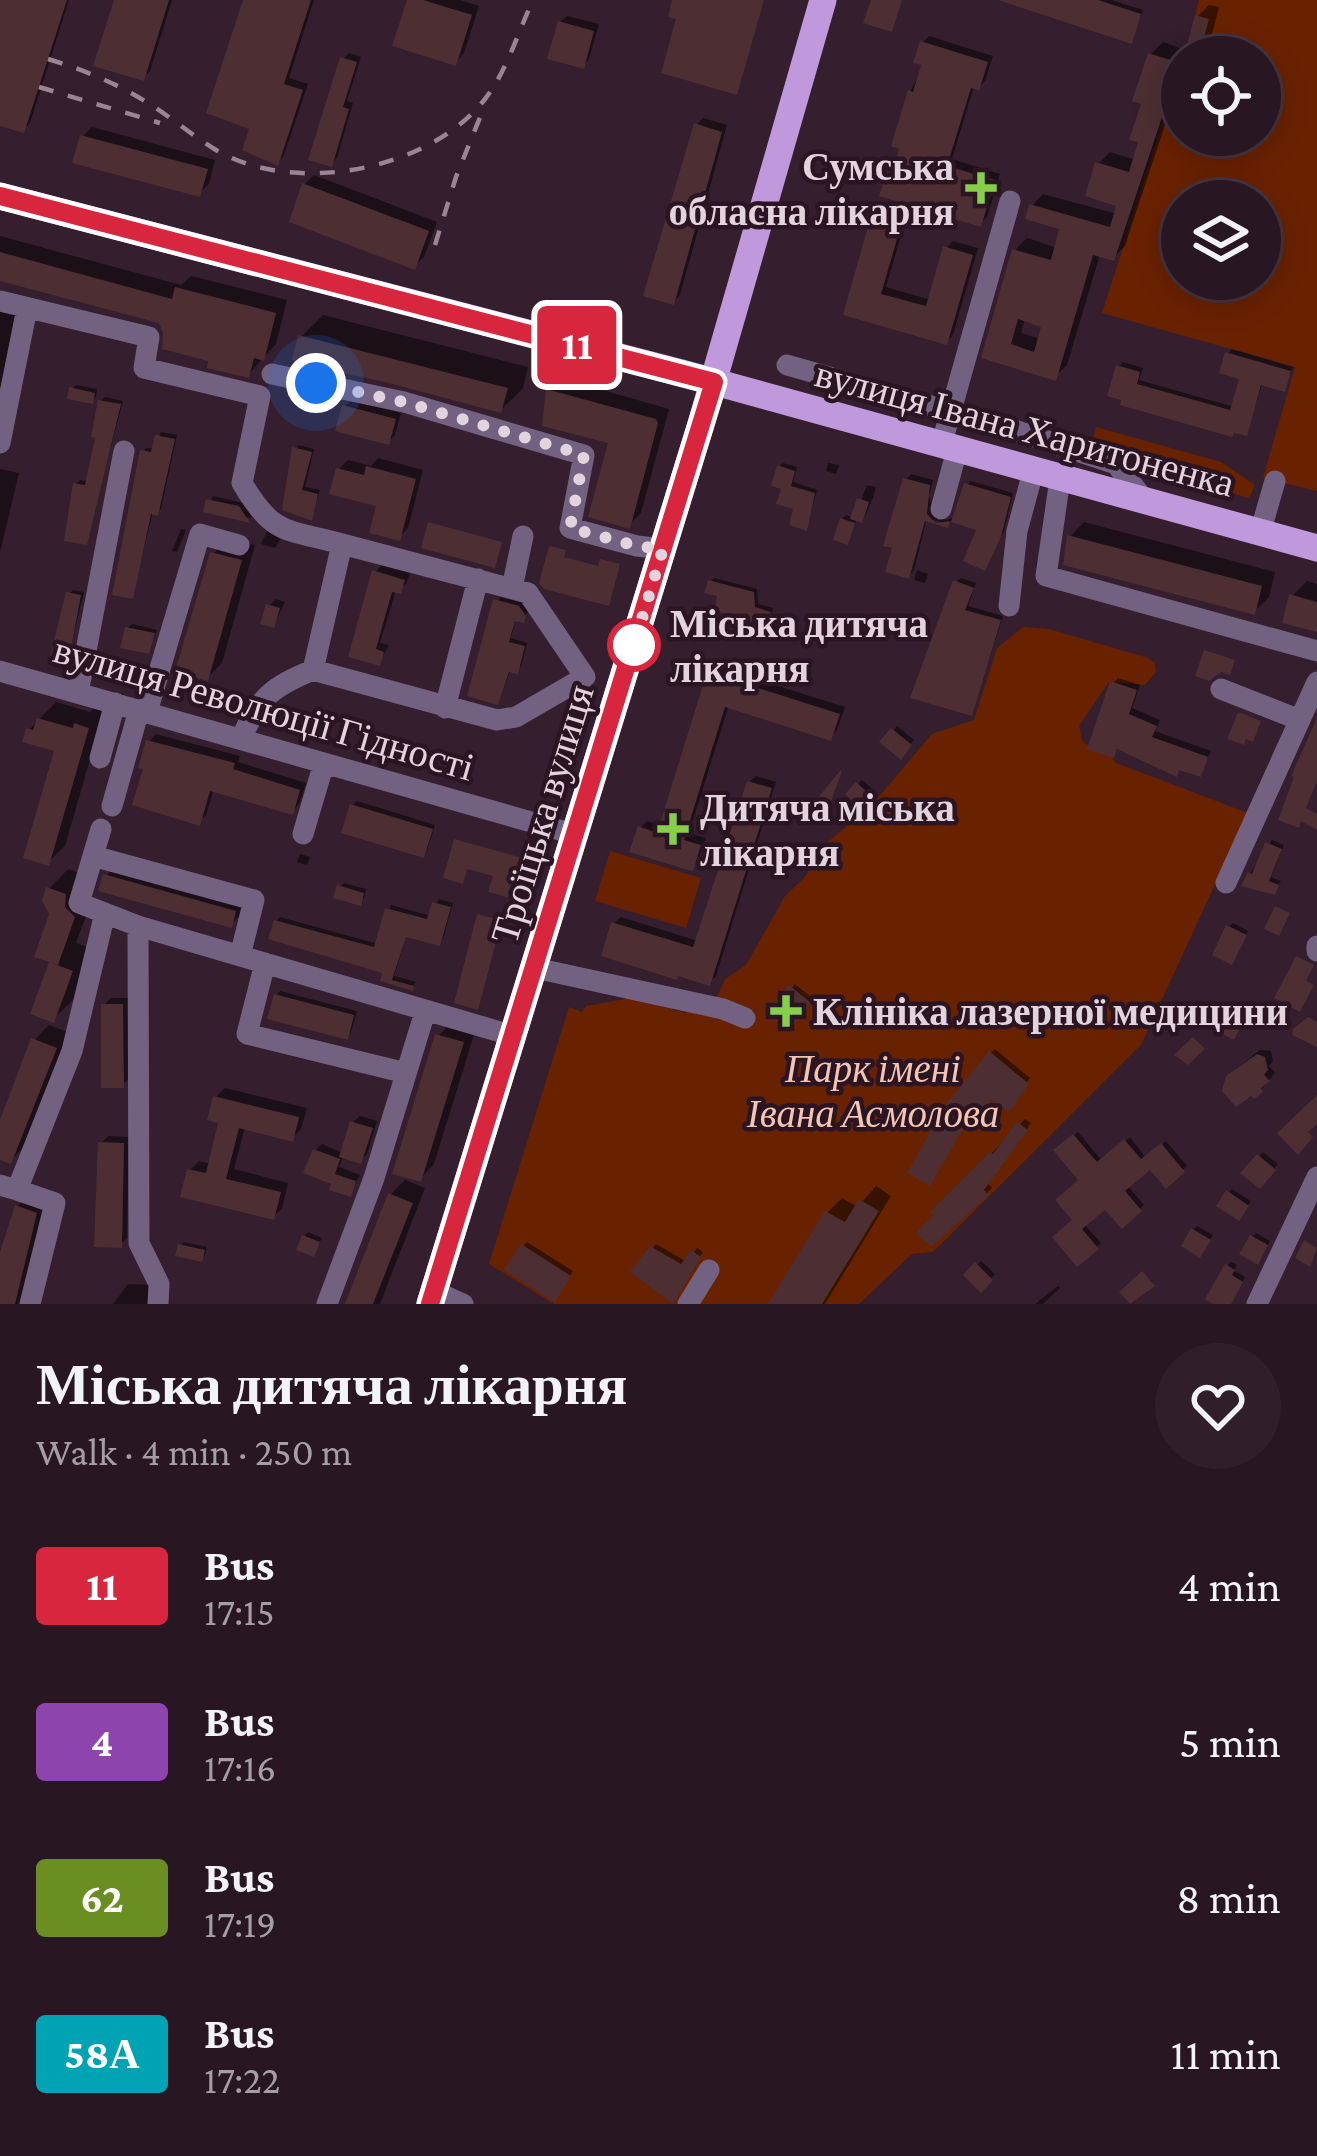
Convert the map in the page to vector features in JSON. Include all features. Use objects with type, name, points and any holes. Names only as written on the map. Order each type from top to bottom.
[{"type":"main road","name":"Троїцька вулиця","points":[[432,1298],[714,382],[823,0]]},
{"type":"main road","name":"вулиця Івана Харитоненка","points":[[0,196],[714,382],[1317,548]]},
{"type":"street","points":[[941,508],[951,410],[1010,201]]},
{"type":"street","points":[[0,301],[149,337],[144,368],[260,396],[242,483],[261,516],[278,527],[528,592],[585,677],[516,717],[497,720],[314,670],[278,685],[255,706],[241,739]]},
{"type":"street","points":[[0,443],[28,308]]},
{"type":"street","points":[[787,365],[951,410],[1117,464],[1146,503]]},
{"type":"street","points":[[272,374],[404,402],[584,455],[570,528],[663,549]]},
{"type":"street","points":[[78,692],[124,451]]},
{"type":"street","points":[[1009,606],[1016,532],[1046,476]]},
{"type":"street","points":[[1046,476],[1046,576],[1317,651]]},
{"type":"street","points":[[1260,533],[1275,481]]},
{"type":"street","points":[[112,806],[200,534],[239,545]]},
{"type":"street","points":[[512,588],[524,536]]},
{"type":"street","points":[[314,670],[342,544]]},
{"type":"street","points":[[445,708],[478,579]]},
{"type":"street","name":"вулиця Революції Гідності","points":[[0,670],[577,835]]},
{"type":"street","points":[[1226,884],[1317,682]]},
{"type":"street","points":[[1221,689],[1300,720]]},
{"type":"street","points":[[100,758],[116,703]]},
{"type":"street","points":[[303,834],[324,763]]},
{"type":"street","points":[[101,829],[80,903],[138,926],[514,1036]]},
{"type":"street","points":[[93,856],[254,900],[240,956]]},
{"type":"street","points":[[30,1304],[55,1203],[9,1188],[72,1052],[105,913]]},
{"type":"street","points":[[138,926],[140,1243],[159,1284],[158,1304]]},
{"type":"street","points":[[265,963],[247,1034],[406,1072]]},
{"type":"street","points":[[535,968],[746,1018]]},
{"type":"street","points":[[327,1304],[374,1178],[425,1012]]},
{"type":"street","points":[[1257,1304],[1316,1184]]},
{"type":"street","points":[[688,1304],[709,1270]]},
{"type":"street","points":[[432,1298],[463,1304]]},
{"type":"green space","points":[[1199,0],[1317,0],[1317,491],[1263,478],[1295,367],[1102,313],[1161,129],[1161,156],[1281,156],[1281,36],[1190,36]]},
{"type":"green space","points":[[1096,427],[1221,462],[1255,485],[1249,498],[1170,474],[1093,442]]},
{"type":"green space","name":"Парк імені Івана Асмолова","points":[[1023,627],[1049,629],[1155,663],[1156,672],[1145,685],[1109,682],[1079,726],[1083,743],[1108,752],[1116,763],[1248,813],[1141,1045],[933,1252],[912,1254],[859,1304],[554,1304],[489,1264],[569,1007],[582,1012],[586,1006],[631,998],[686,1013],[718,995],[725,979],[746,965],[785,896],[805,877],[829,841],[870,807],[932,734],[974,720],[997,648]]},
{"type":"green space","points":[[610,851],[701,878],[686,928],[595,901]]},
{"type":"building","points":[[0,0],[67,0],[24,133],[0,126]]},
{"type":"building","points":[[114,0],[169,0],[144,81],[93,66]]},
{"type":"building","points":[[243,0],[311,0],[284,84],[303,90],[278,166],[242,150],[249,129],[206,113]]},
{"type":"building","points":[[407,0],[472,15],[456,66],[392,46]]},
{"type":"building","points":[[672,0],[764,0],[737,95],[661,73],[676,19],[668,17]]},
{"type":"building","points":[[871,0],[902,0],[892,32],[863,23]]},
{"type":"building","points":[[998,0],[1098,0],[1141,14],[1132,44]]},
{"type":"building","points":[[1195,15],[1209,19],[1205,36],[1190,36]]},
{"type":"building","points":[[558,21],[594,31],[584,69],[547,59]]},
{"type":"building","points":[[920,41],[988,62],[979,91],[971,88],[947,166],[995,180],[981,227],[879,196],[899,149],[891,146],[921,65],[913,63]]},
{"type":"building","points":[[1148,53],[1161,57],[1161,120],[1114,261],[1093,255],[1056,381],[981,358],[1012,249],[1051,260],[1059,229],[1025,219],[1029,204],[1110,227],[1116,206],[1085,196],[1095,162],[1129,172],[1138,142],[1129,140],[1141,104],[1132,101]],"holes":[[[1018,319],[1041,327],[1034,352],[1011,344]]]},
{"type":"building","points":[[340,57],[357,62],[332,167],[308,160]]},
{"type":"building","points":[[694,123],[722,132],[674,305],[643,296]]},
{"type":"building","points":[[80,135],[208,169],[200,197],[72,163]]},
{"type":"building","points":[[302,183],[429,231],[415,270],[289,222]]},
{"type":"building","points":[[869,223],[899,232],[881,294],[926,306],[943,246],[973,255],[947,345],[843,315]]},
{"type":"building","points":[[0,252],[172,299],[175,287],[276,313],[264,361],[254,358],[249,378],[207,368],[208,361],[162,349],[159,323],[0,281]]},
{"type":"building","points":[[298,335],[508,388],[501,413],[303,365],[292,360]]},
{"type":"building","points":[[1225,352],[1291,371],[1285,392],[1261,385],[1247,436],[1234,433],[1232,437],[1120,405],[1121,400],[1107,396],[1116,365],[1140,372],[1137,384],[1230,410],[1239,379],[1219,373]]},
{"type":"building","points":[[69,387],[95,393],[93,404],[67,399]]},
{"type":"building","points":[[546,389],[656,419],[630,529],[588,517],[608,443],[542,426]]},
{"type":"building","points":[[98,400],[121,404],[87,545],[64,541],[73,483],[85,485]]},
{"type":"building","points":[[342,405],[396,419],[389,445],[335,431]]},
{"type":"building","points":[[155,435],[175,439],[158,516],[151,514],[133,599],[112,595],[140,450],[151,452]]},
{"type":"building","points":[[292,447],[312,452],[302,490],[318,494],[312,521],[282,510]]},
{"type":"building","points":[[777,465],[795,471],[791,486],[815,493],[807,531],[789,525],[793,509],[776,504],[781,489],[771,486]]},
{"type":"building","points":[[366,466],[416,479],[400,541],[369,533],[376,506],[329,494],[336,468],[364,475]]},
{"type":"building","points":[[903,478],[930,485],[927,514],[936,523],[950,521],[948,528],[925,521],[909,579],[885,572],[892,548],[883,546]]},
{"type":"building","points":[[964,483],[1011,497],[1001,537],[985,571],[963,561],[976,530],[951,522]]},
{"type":"building","points":[[857,498],[869,502],[862,523],[850,519]]},
{"type":"building","points":[[206,499],[239,506],[250,523],[203,512]]},
{"type":"building","points":[[840,518],[855,523],[848,545],[833,540]]},
{"type":"building","points":[[428,522],[502,542],[495,568],[421,548]]},
{"type":"building","points":[[1067,535],[1262,586],[1255,615],[1063,565]]},
{"type":"building","points":[[549,546],[566,550],[564,557],[598,566],[600,559],[620,564],[609,606],[544,589],[539,583]]},
{"type":"building","points":[[210,552],[242,560],[208,681],[175,672]]},
{"type":"building","points":[[372,570],[405,580],[401,594],[392,592],[376,649],[384,652],[380,666],[348,657]]},
{"type":"building","points":[[708,580],[754,592],[755,607],[771,612],[767,625],[719,612],[717,596],[704,593]]},
{"type":"building","points":[[953,580],[974,588],[965,610],[1001,620],[972,716],[910,698]]},
{"type":"building","points":[[66,592],[81,595],[68,664],[49,661]]},
{"type":"building","points":[[1289,594],[1317,602],[1317,632],[1282,623]]},
{"type":"building","points":[[493,599],[519,606],[526,616],[524,623],[515,621],[509,642],[525,646],[518,674],[509,672],[498,705],[467,696]]},
{"type":"building","points":[[266,604],[280,608],[274,628],[260,624]]},
{"type":"building","points":[[125,627],[155,633],[149,654],[120,648]]},
{"type":"building","points":[[1204,650],[1235,660],[1230,675],[1221,672],[1209,681],[1195,676]]},
{"type":"building","points":[[707,672],[840,714],[831,741],[725,707],[684,840],[701,845],[693,871],[629,852],[638,826],[657,833]]},
{"type":"building","points":[[1110,681],[1137,690],[1129,714],[1157,726],[1152,737],[1208,757],[1201,777],[1179,770],[1177,777],[1117,749],[1114,758],[1087,749]]},
{"type":"building","points":[[1238,712],[1261,721],[1253,742],[1246,739],[1244,745],[1227,739]]},
{"type":"building","points":[[37,718],[89,728],[49,866],[23,858],[54,751],[22,742],[26,728],[33,730]]},
{"type":"building","points":[[1317,718],[1317,781],[1306,808],[1317,814],[1317,830],[1301,821],[1299,828],[1278,820]]},
{"type":"building","points":[[891,728],[912,745],[901,760],[879,742]]},
{"type":"building","points":[[146,740],[235,763],[233,769],[300,790],[293,815],[210,791],[200,826],[132,805]]},
{"type":"building","points":[[842,771],[827,812],[815,801]]},
{"type":"building","points":[[747,781],[772,788],[710,986],[601,956],[611,922],[693,947]]},
{"type":"building","points":[[856,782],[875,799],[864,811],[845,794]]},
{"type":"building","points":[[350,804],[433,829],[424,858],[341,833]]},
{"type":"building","points":[[454,839],[526,859],[515,899],[488,892],[493,876],[467,869],[463,884],[443,878]]},
{"type":"building","points":[[1265,842],[1282,849],[1269,881],[1279,885],[1275,895],[1241,886],[1248,872],[1252,874]]},
{"type":"building","points":[[103,874],[236,911],[232,928],[98,891]]},
{"type":"building","points":[[337,885],[364,893],[361,906],[333,898]]},
{"type":"building","points":[[46,887],[66,894],[65,907],[75,917],[58,965],[34,957],[49,914],[42,901]]},
{"type":"building","points":[[432,902],[451,907],[440,946],[406,937],[392,980],[414,986],[413,991],[380,981],[382,973],[268,939],[274,920],[374,947],[385,908],[427,919]]},
{"type":"building","points":[[1275,906],[1290,913],[1279,936],[1264,929]]},
{"type":"building","points":[[477,914],[496,919],[494,925],[500,927],[478,1010],[454,1003]]},
{"type":"building","points":[[1226,925],[1247,935],[1232,965],[1212,955]]},
{"type":"building","points":[[1296,956],[1314,965],[1306,981],[1314,985],[1300,1012],[1274,998]]},
{"type":"building","points":[[49,962],[73,971],[54,1023],[30,1014]]},
{"type":"building","name":"Клініка лазерної медицини","points":[[789,985],[811,1003],[788,1031],[766,1013]]},
{"type":"building","points":[[274,994],[354,1015],[348,1040],[267,1019]]},
{"type":"building","points":[[101,1004],[123,1004],[124,1088],[101,1088]]},
{"type":"building","points":[[1220,1005],[1245,1018],[1234,1040],[1209,1027]]},
{"type":"building","points":[[1308,1017],[1317,1022],[1317,1047],[1292,1035]]},
{"type":"building","points":[[435,1034],[464,1042],[421,1182],[392,1174]]},
{"type":"building","points":[[1193,1037],[1205,1049],[1188,1065],[1174,1055]]},
{"type":"building","points":[[31,1038],[57,1048],[11,1164],[0,1160],[0,1120]]},
{"type":"building","points":[[989,1051],[1029,1084],[1009,1112],[991,1100],[984,1110],[977,1105],[930,1186],[907,1173],[945,1106]]},
{"type":"building","points":[[1257,1054],[1265,1057],[1268,1070],[1264,1075],[1270,1081],[1254,1099],[1251,1096],[1236,1107],[1222,1091],[1226,1076]]},
{"type":"building","points":[[1317,1095],[1317,1124],[1308,1132],[1313,1137],[1298,1155],[1277,1133]]},
{"type":"building","points":[[213,1096],[299,1117],[293,1142],[239,1128],[226,1179],[281,1192],[274,1220],[180,1197],[187,1169],[206,1173],[218,1123],[207,1120]]},
{"type":"building","points":[[350,1121],[373,1128],[361,1164],[339,1157]]},
{"type":"building","points":[[1017,1122],[1028,1130],[984,1190],[989,1195],[931,1247],[916,1233],[933,1215],[930,1212],[993,1154]]},
{"type":"building","points":[[1073,1134],[1097,1162],[1124,1139],[1141,1159],[1161,1143],[1185,1172],[1166,1189],[1150,1170],[1125,1191],[1142,1211],[1122,1229],[1105,1210],[1082,1229],[1099,1249],[1077,1267],[1052,1237],[1072,1220],[1055,1200],[1078,1180],[1053,1150]]},
{"type":"building","points":[[98,1142],[124,1143],[122,1248],[94,1247]]},
{"type":"building","points":[[313,1149],[340,1159],[335,1174],[356,1181],[351,1197],[303,1173]]},
{"type":"building","points":[[1257,1154],[1276,1170],[1260,1189],[1240,1173]]},
{"type":"building","points":[[1226,1190],[1249,1206],[1239,1221],[1216,1206]]},
{"type":"building","points":[[388,1193],[413,1203],[373,1304],[345,1304]]},
{"type":"building","points":[[859,1199],[879,1211],[822,1304],[768,1304],[825,1211],[845,1222]]},
{"type":"building","points":[[15,1205],[37,1213],[15,1304],[0,1304],[0,1252]]},
{"type":"building","points":[[1191,1228],[1211,1240],[1200,1258],[1181,1246]]},
{"type":"building","points":[[302,1235],[320,1242],[314,1257],[296,1250]]},
{"type":"building","points":[[1250,1235],[1268,1245],[1258,1265],[1239,1254]]},
{"type":"building","points":[[1304,1240],[1317,1248],[1310,1267],[1295,1258]]},
{"type":"building","points":[[178,1244],[205,1250],[202,1262],[175,1256]]},
{"type":"building","points":[[521,1244],[571,1276],[555,1302],[504,1270]]},
{"type":"building","points":[[650,1246],[681,1264],[691,1250],[701,1257],[673,1304],[630,1272]]},
{"type":"building","points":[[975,1262],[993,1280],[981,1293],[963,1275]]},
{"type":"building","points":[[1225,1264],[1243,1282],[1231,1304],[1213,1304],[1205,1299]]},
{"type":"building","points":[[1142,1271],[1155,1286],[1130,1304],[1119,1292]]},
{"type":"railway","points":[[48,59],[124,89],[216,150],[248,164],[283,172],[359,169],[396,159],[461,124],[500,76],[533,0]]},
{"type":"railway","points":[[39,87],[160,123]]},
{"type":"railway","points":[[435,245],[483,110]]},
{"type":"bus line","name":"11","points":[[0,196],[714,382],[430,1304]]},
{"type":"place","name":"Сумська обласна лікарня","points":[[981,188]]},
{"type":"place","name":"Міська дитяча лікарня","points":[[634,645]]},
{"type":"place","name":"Дитяча міська лікарня","points":[[673,829]]},
{"type":"place","name":"Клініка лазерної медицини","points":[[786,1011]]},
{"type":"route","points":[[316,383],[404,402],[584,455],[570,528],[663,549],[634,645]]}]
